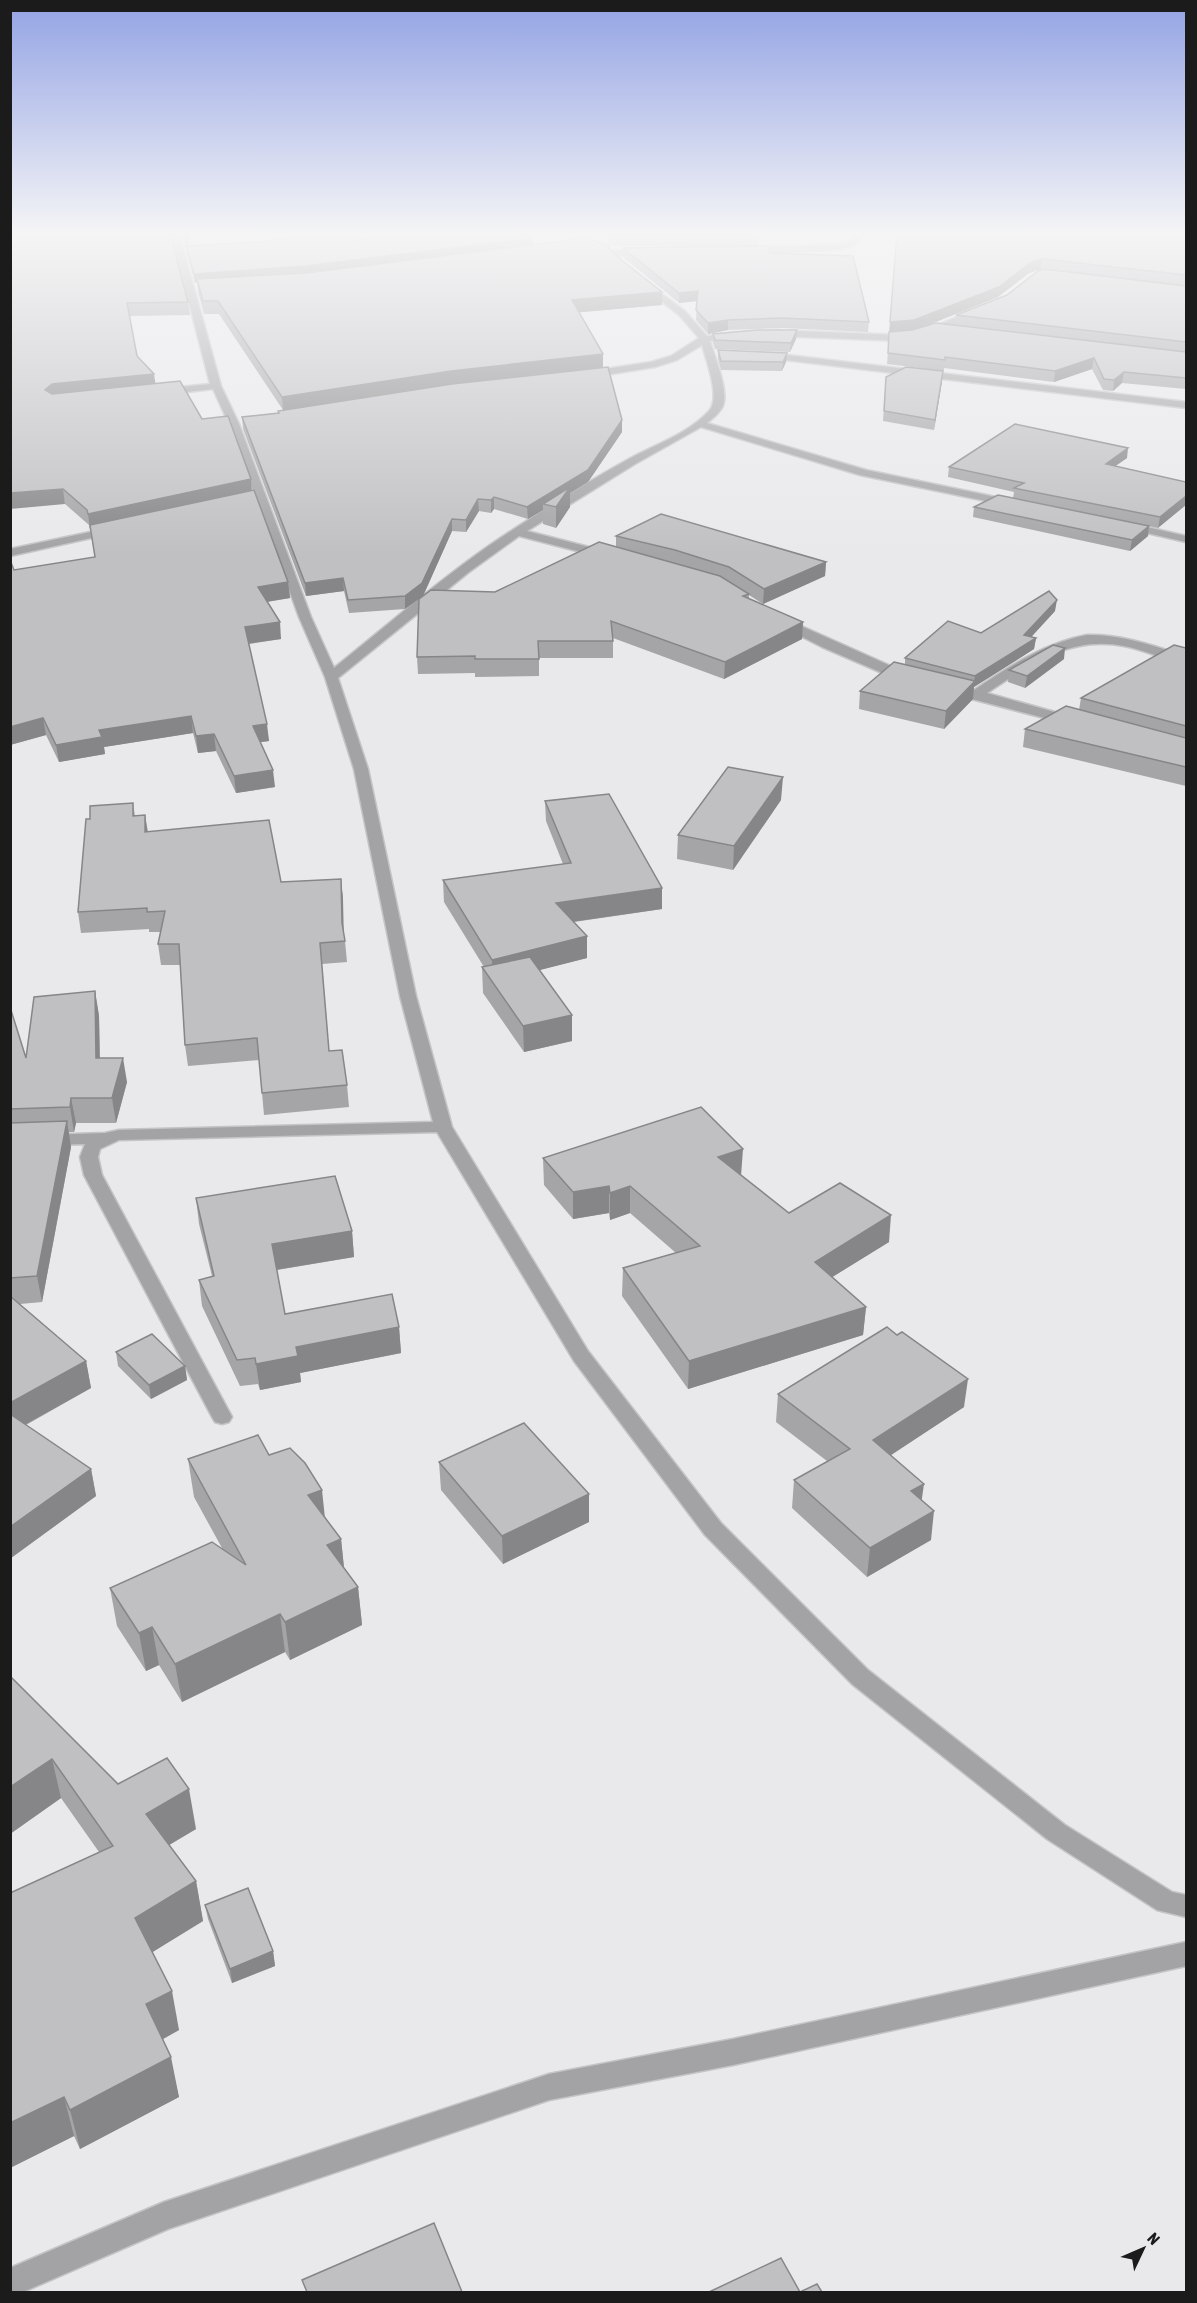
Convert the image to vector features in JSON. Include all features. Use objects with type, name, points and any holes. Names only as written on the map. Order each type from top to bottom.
[{"type":"street","points":[[206,340],[216,386],[239,423],[254,499],[331,677],[361,769],[408,996],[443,1127],[581,1356],[713,1530],[860,1677],[1056,1832],[1166,1902],[1186,1906]]},
{"type":"street","points":[[573,377],[652,364],[674,358],[703,340]]},
{"type":"street","points":[[331,677],[465,569],[517,532],[631,462],[700,424],[714,412],[719,403],[714,354],[706,340]]},
{"type":"street","points":[[748,354],[1186,405]]},
{"type":"street","points":[[145,394],[216,386]]},
{"type":"street","points":[[700,424],[864,473],[1024,506]]},
{"type":"street","points":[[1116,524],[1186,539]]},
{"type":"street","points":[[10,553],[124,528]]},
{"type":"street","points":[[517,532],[626,559]]},
{"type":"street","points":[[771,616],[826,644],[916,681]]},
{"type":"street","points":[[976,694],[1005,675],[1067,642],[1089,639],[1118,641],[1186,660]]},
{"type":"street","points":[[933,686],[976,694],[1079,723]]},
{"type":"street","points":[[10,1141],[104,1138],[119,1135],[443,1127]]},
{"type":"street","points":[[104,1138],[95,1143],[89,1151],[89,1162],[93,1175],[222,1417]]},
{"type":"street","points":[[10,2283],[164,2216],[549,2087],[733,2052],[1186,1954]]},
{"type":"building","points":[[10,340],[134,340],[137,356],[154,374],[52,384],[45,390],[52,394],[180,381],[202,419],[228,416],[251,479],[88,514],[87,510],[63,489],[10,493]]},
{"type":"building","points":[[244,340],[595,340],[603,354],[451,371],[282,397]]},
{"type":"building","points":[[727,340],[792,340],[791,343]]},
{"type":"building","points":[[889,340],[1087,340],[1186,352],[1186,378],[1124,372],[1114,380],[1104,379],[1094,358],[1055,371],[945,357],[945,360],[888,353]]},
{"type":"building","points":[[718,350],[787,353],[783,362],[721,361]]},
{"type":"building","points":[[608,367],[622,420],[588,470],[527,507],[494,497],[491,500],[478,499],[466,520],[452,519],[422,583],[405,596],[348,600],[343,578],[305,583],[242,417],[452,384]]},
{"type":"building","points":[[906,367],[943,371],[935,420],[884,411],[886,377]]},
{"type":"building","points":[[1015,424],[1128,448],[1106,464],[1186,482],[1186,496],[1160,517],[1014,488],[1024,483],[949,467]]},
{"type":"building","points":[[570,487],[556,507],[543,504]]},
{"type":"building","points":[[254,490],[288,582],[258,587],[280,622],[245,627],[267,724],[253,726],[273,770],[234,776],[214,734],[196,736],[191,716],[99,730],[102,737],[56,745],[43,718],[10,727],[10,560],[14,570],[95,557],[90,525]]},
{"type":"building","points":[[998,495],[1149,526],[1132,540],[974,507]]},
{"type":"building","points":[[661,514],[826,562],[764,589],[729,567],[675,550],[616,536]]},
{"type":"building","points":[[599,542],[720,576],[749,594],[743,596],[803,622],[725,662],[611,621],[613,641],[538,641],[539,659],[475,659],[475,656],[417,657],[419,599],[431,590],[495,592]]},
{"type":"building","points":[[1049,591],[1057,600],[1024,635],[1036,638],[975,676],[905,658],[948,621],[981,633]]},
{"type":"building","points":[[1053,645],[1065,648],[1027,676],[1009,670]]},
{"type":"building","points":[[1174,645],[1186,648],[1186,726],[1081,698]]},
{"type":"building","points":[[894,662],[975,681],[946,711],[860,691]]},
{"type":"building","points":[[1066,706],[1186,738],[1186,767],[1025,729]]},
{"type":"building","points":[[728,767],[783,777],[734,846],[678,835]]},
{"type":"building","points":[[609,794],[662,888],[556,903],[587,936],[492,960],[443,880],[571,863],[545,801]]},
{"type":"building","points":[[133,803],[133,816],[145,815],[145,832],[269,820],[281,882],[341,879],[342,923],[345,941],[320,943],[329,1051],[342,1050],[347,1085],[262,1093],[257,1038],[185,1045],[179,944],[158,944],[165,911],[147,912],[147,908],[78,912],[86,819],[90,819],[90,806]]},
{"type":"building","points":[[530,957],[572,1015],[523,1026],[482,967]]},
{"type":"building","points":[[95,991],[96,1058],[123,1058],[112,1098],[71,1098],[70,1107],[10,1109],[10,1007],[26,1058],[34,997]]},
{"type":"building","points":[[701,1107],[743,1149],[718,1157],[789,1213],[840,1183],[891,1215],[815,1262],[866,1307],[689,1361],[623,1268],[700,1246],[630,1186],[610,1193],[609,1186],[573,1192],[543,1158]]},
{"type":"building","points":[[67,1121],[37,1276],[10,1278],[10,1123]]},
{"type":"building","points":[[335,1176],[352,1231],[272,1244],[285,1314],[392,1294],[399,1327],[296,1347],[298,1356],[256,1364],[255,1358],[237,1360],[199,1280],[214,1276],[196,1198]]},
{"type":"building","points":[[10,1296],[86,1361],[10,1403]]},
{"type":"building","points":[[887,1327],[897,1335],[902,1332],[968,1379],[873,1440],[924,1484],[911,1491],[934,1511],[870,1548],[794,1480],[850,1449],[778,1394]]},
{"type":"building","points":[[152,1334],[185,1366],[149,1385],[116,1352]]},
{"type":"building","points":[[10,1414],[91,1469],[10,1527]]},
{"type":"building","points":[[524,1423],[589,1494],[502,1536],[439,1462]]},
{"type":"building","points":[[258,1435],[269,1455],[290,1448],[305,1463],[322,1490],[308,1495],[341,1539],[327,1545],[358,1587],[285,1622],[280,1614],[175,1664],[152,1627],[139,1633],[110,1588],[212,1542],[246,1565],[188,1459]]},
{"type":"building","points":[[10,1676],[118,1784],[167,1758],[189,1789],[146,1814],[196,1881],[135,1918],[172,1991],[146,2004],[171,2057],[70,2110],[64,2097],[10,2123],[10,1893],[113,1846],[52,1759],[10,1787]]},
{"type":"building","points":[[248,1888],[273,1951],[230,1969],[205,1905]]},
{"type":"building","points":[[434,2223],[462,2292],[307,2292],[302,2280]]},
{"type":"building","points":[[781,2258],[800,2292],[709,2292]]},
{"type":"building","points":[[817,2284],[822,2292],[800,2292]]}]
